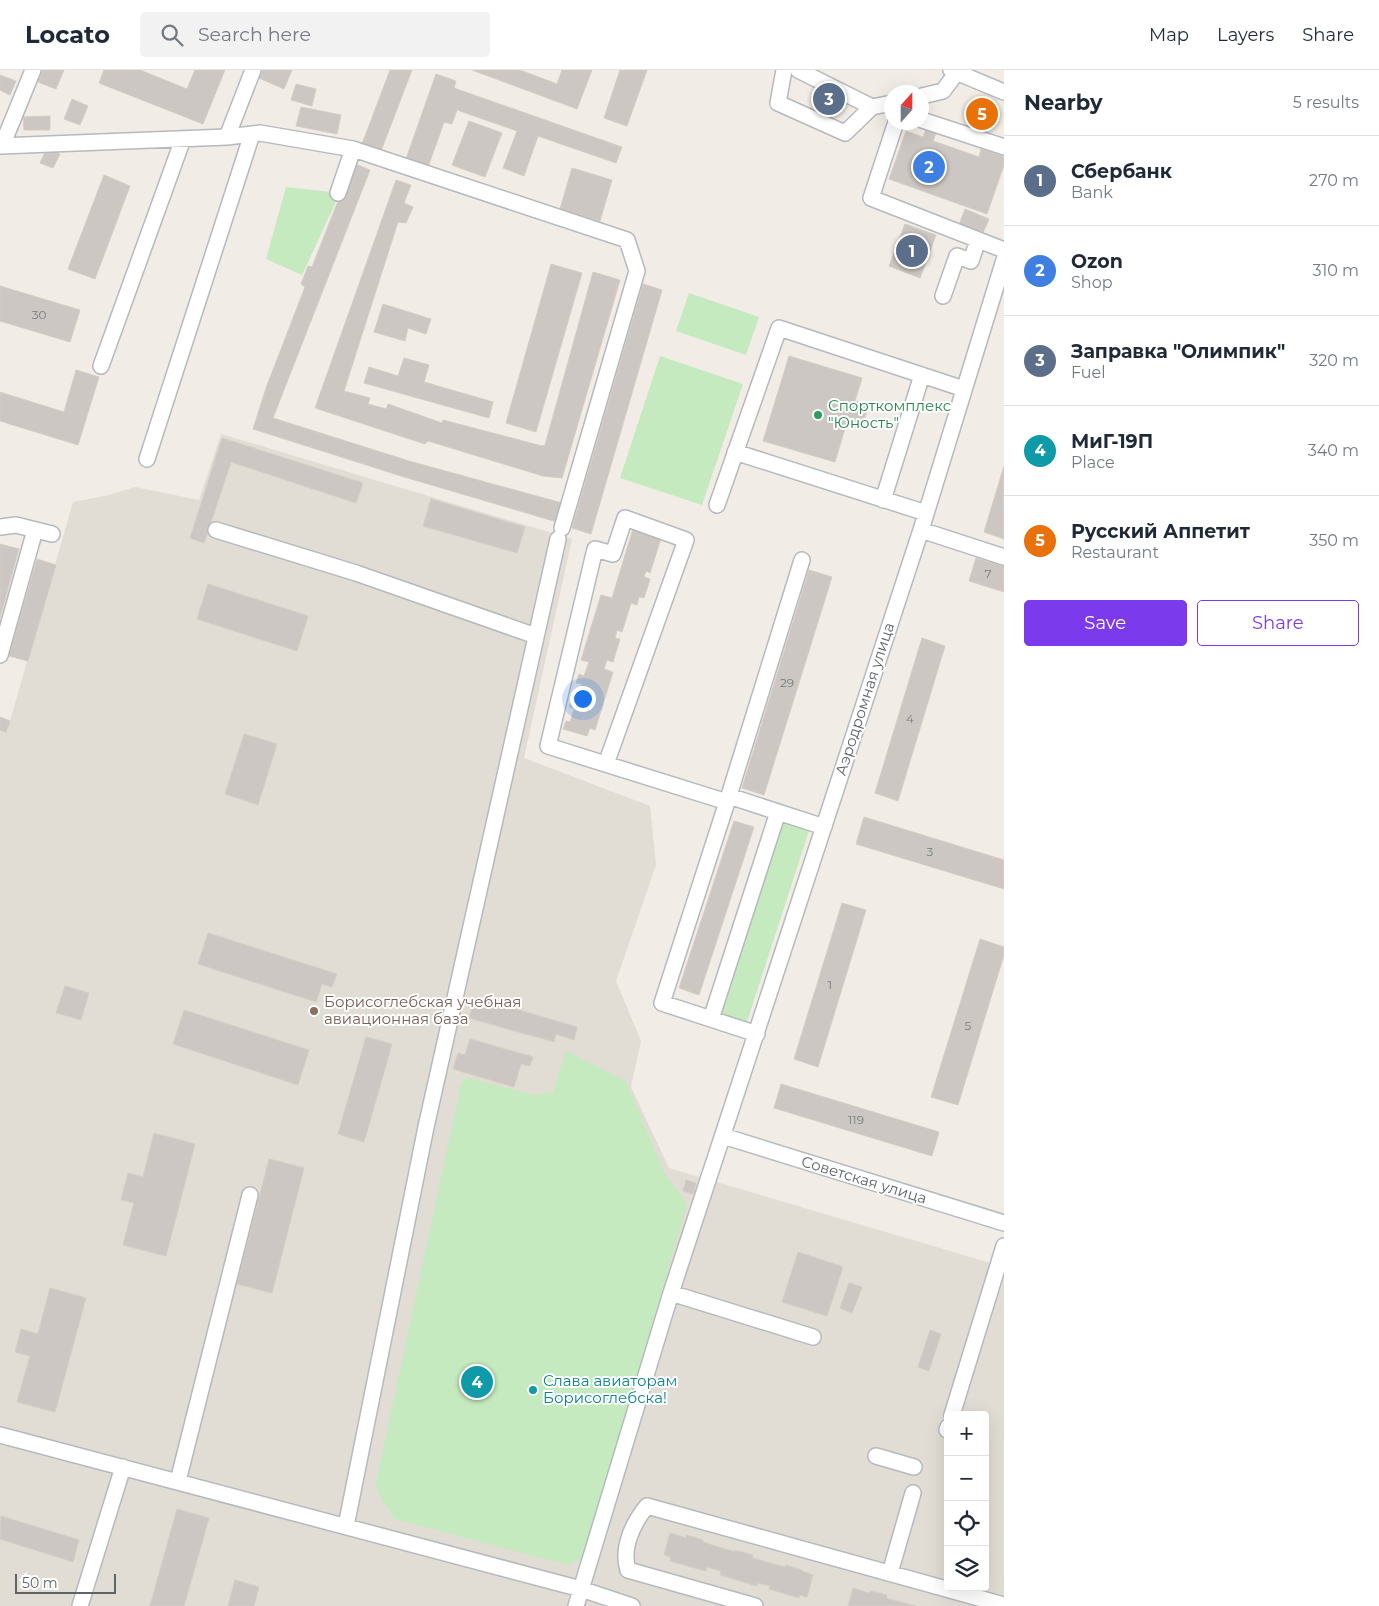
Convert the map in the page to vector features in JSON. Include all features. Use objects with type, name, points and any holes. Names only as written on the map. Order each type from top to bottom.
[{"type":"street","points":[[33,70],[1,146],[227,137],[260,133],[353,149],[627,240],[637,271],[560,534],[536,636],[426,1126],[346,1526]]},
{"type":"street","points":[[227,137],[253,70]]},
{"type":"street","points":[[784,70],[778,103],[845,133],[872,107],[884,105]]},
{"type":"street","points":[[798,70],[872,107]]},
{"type":"street","points":[[929,94],[943,91],[954,71],[1004,92]]},
{"type":"street","points":[[929,122],[1004,147]]},
{"type":"street","points":[[893,130],[872,198],[1004,250]]},
{"type":"street","points":[[147,459],[252,134]]},
{"type":"street","points":[[101,366],[183,139]]},
{"type":"street","points":[[338,192],[353,149]]},
{"type":"street","points":[[943,296],[957,256],[971,261],[978,240]]},
{"type":"street","name":"Аэродромная улица","points":[[576,1606],[671,1293],[926,513],[1004,262]]},
{"type":"street","points":[[717,505],[778,328],[964,389]]},
{"type":"street","points":[[883,500],[922,375]]},
{"type":"street","points":[[735,452],[926,513]]},
{"type":"street","points":[[606,764],[686,540],[625,518],[613,554],[595,549],[548,746],[606,764],[778,812],[824,827]]},
{"type":"street","points":[[0,527],[16,525],[52,534]]},
{"type":"street","points":[[0,655],[36,530]]},
{"type":"street","points":[[216,530],[356,573],[536,636]]},
{"type":"street","points":[[920,530],[1004,557]]},
{"type":"street","points":[[756,1034],[662,1003],[802,560]]},
{"type":"street","points":[[711,1019],[778,812]]},
{"type":"street","name":"Советская улица","points":[[723,1136],[1004,1223]]},
{"type":"street","points":[[178,1482],[250,1195]]},
{"type":"street","points":[[953,1411],[1004,1246]]},
{"type":"street","points":[[671,1293],[813,1337]]},
{"type":"street","points":[[0,1435],[581,1589],[632,1606]]},
{"type":"street","points":[[876,1456],[914,1467]]},
{"type":"street","points":[[80,1606],[123,1467]]},
{"type":"street","points":[[890,1573],[913,1494]]},
{"type":"street","points":[[756,1606],[628,1570],[626,1562],[628,1541],[637,1518],[646,1506],[1004,1605]]},
{"type":"shaded area","name":"Борисоглебская учебная авиационная база","points":[[221,434],[572,539],[524,758],[650,806],[656,865],[616,981],[641,1041],[631,1087],[669,1168],[1004,1267],[1004,1606],[0,1606],[0,730],[6,732],[10,721],[73,502],[109,495],[135,487],[199,500]]},
{"type":"green space","points":[[286,187],[340,193],[302,275],[266,259]]},
{"type":"green space","points":[[689,293],[759,317],[746,355],[676,331]]},
{"type":"green space","points":[[660,356],[743,384],[702,505],[620,478]]},
{"type":"green space","points":[[781,821],[809,831],[746,1025],[718,1016]]},
{"type":"green space","points":[[566,1051],[626,1081],[664,1172],[687,1204],[585,1556],[568,1565],[394,1519],[375,1487],[461,1084],[466,1077],[534,1095],[553,1092]]},
{"type":"building","points":[[43,70],[64,70],[56,89],[38,82]]},
{"type":"building","points":[[104,70],[140,70],[187,89],[195,70],[225,70],[203,124],[99,83]]},
{"type":"building","points":[[263,70],[292,70],[284,89],[259,78]]},
{"type":"building","points":[[390,70],[412,70],[381,151],[362,144]]},
{"type":"building","points":[[472,70],[520,70],[557,84],[562,70],[592,70],[577,109]]},
{"type":"building","points":[[620,70],[647,70],[627,126],[604,118]]},
{"type":"building","points":[[436,74],[456,81],[454,88],[622,147],[616,163],[538,136],[524,176],[503,168],[517,131],[457,110],[452,124],[444,122],[428,167],[406,159]]},
{"type":"building","points":[[0,75],[16,81],[10,95],[0,90]]},
{"type":"building","points":[[296,84],[316,89],[312,106],[291,100]]},
{"type":"building","points":[[72,99],[88,106],[80,125],[64,119]]},
{"type":"building","points":[[301,107],[341,115],[337,134],[296,126]]},
{"type":"building","points":[[50,116],[50,130],[24,130],[23,117]]},
{"type":"building","points":[[469,121],[502,133],[485,177],[452,165]]},
{"type":"building","points":[[926,130],[928,130],[936,133],[933,141],[979,157],[981,149],[1004,157],[1004,165],[987,214],[889,179],[906,131],[923,137]]},
{"type":"building","points":[[47,148],[60,154],[53,168],[40,163]]},
{"type":"building","points":[[353,163],[370,170],[273,418],[409,461],[562,503],[557,522],[401,476],[253,429],[266,388],[305,287],[301,284],[308,266],[312,267]]},
{"type":"building","points":[[572,168],[612,180],[600,221],[560,209]]},
{"type":"building","points":[[104,175],[130,186],[95,279],[68,269]]},
{"type":"building","points":[[396,180],[411,185],[404,203],[413,207],[406,223],[398,222],[344,391],[370,398],[368,404],[386,409],[388,404],[442,423],[443,420],[542,446],[545,445],[593,272],[620,280],[562,478],[543,476],[428,441],[425,444],[315,408]]},
{"type":"building","points":[[965,209],[989,219],[982,235],[959,225]]},
{"type":"building","points":[[905,224],[936,235],[920,278],[889,266]]},
{"type":"building","points":[[551,264],[582,273],[536,432],[506,423]]},
{"type":"building","points":[[643,284],[662,290],[591,534],[572,528]]},
{"type":"building","points":[[0,286],[80,310],[70,342],[0,321]]},
{"type":"building","points":[[383,304],[431,319],[426,334],[408,328],[405,341],[374,332]]},
{"type":"building","name":"Спорткомплекс \"Юность\"","points":[[789,356],[862,378],[855,401],[869,405],[861,429],[846,425],[835,462],[763,441]]},
{"type":"building","points":[[404,358],[429,365],[424,382],[493,402],[489,418],[364,383],[369,367],[398,376]]},
{"type":"building","points":[[76,370],[99,377],[78,445],[0,421],[0,392],[64,412]]},
{"type":"building","points":[[222,438],[363,483],[356,503],[231,462],[204,543],[190,538]]},
{"type":"building","points":[[1004,466],[1004,539],[984,532]]},
{"type":"building","points":[[431,499],[525,527],[517,553],[423,526]]},
{"type":"building","points":[[633,529],[661,538],[650,573],[646,571],[644,577],[650,579],[644,598],[639,597],[637,605],[631,603],[622,632],[617,630],[615,638],[620,639],[613,662],[607,660],[604,669],[613,672],[595,730],[590,728],[587,736],[563,729],[566,721],[570,722],[574,709],[569,707],[574,694],[578,696],[582,684],[576,683],[579,674],[584,676],[589,662],[581,660],[601,595],[612,598]]},
{"type":"building","points":[[0,544],[19,549],[0,618]]},
{"type":"building","points":[[976,558],[1004,566],[1004,592],[969,581]]},
{"type":"building","points":[[37,559],[56,565],[28,661],[9,656]]},
{"type":"building","points":[[809,570],[832,577],[764,795],[742,788]]},
{"type":"building","points":[[208,584],[308,616],[297,651],[197,619]]},
{"type":"building","points":[[922,638],[945,646],[898,801],[875,793]]},
{"type":"building","points":[[0,717],[10,721],[6,732],[0,730]]},
{"type":"building","points":[[244,734],[277,744],[258,805],[225,794]]},
{"type":"building","points":[[864,817],[1004,860],[1004,889],[856,844]]},
{"type":"building","points":[[734,821],[754,827],[699,995],[679,988]]},
{"type":"building","points":[[842,903],[866,910],[818,1067],[794,1059]]},
{"type":"building","points":[[208,933],[337,974],[332,987],[322,984],[316,1002],[198,964]]},
{"type":"building","points":[[980,939],[1004,947],[1004,955],[958,1105],[931,1097]]},
{"type":"building","points":[[65,986],[89,993],[81,1020],[56,1013]]},
{"type":"building","points":[[475,997],[577,1027],[574,1040],[556,1034],[554,1042],[469,1018]]},
{"type":"building","points":[[184,1010],[309,1050],[298,1085],[173,1044]]},
{"type":"building","points":[[366,1037],[392,1044],[364,1142],[338,1134]]},
{"type":"building","points":[[470,1039],[533,1057],[530,1066],[521,1064],[514,1087],[453,1069],[458,1053],[465,1055]]},
{"type":"building","points":[[781,1084],[939,1132],[932,1156],[774,1108]]},
{"type":"building","points":[[154,1133],[195,1144],[166,1256],[123,1245],[134,1203],[121,1200],[128,1173],[143,1177]]},
{"type":"building","points":[[269,1159],[304,1168],[272,1293],[237,1284]]},
{"type":"building","points":[[686,1180],[696,1183],[693,1194],[683,1191]]},
{"type":"building","points":[[798,1252],[843,1267],[827,1316],[782,1302]]},
{"type":"building","points":[[849,1283],[862,1287],[852,1313],[840,1308]]},
{"type":"building","points":[[50,1288],[86,1298],[55,1412],[17,1402],[30,1356],[15,1352],[21,1329],[38,1334]]},
{"type":"building","points":[[930,1330],[941,1334],[929,1371],[918,1367]]},
{"type":"building","points":[[177,1509],[209,1518],[184,1606],[150,1606]]},
{"type":"building","points":[[1,1516],[79,1540],[73,1562],[0,1539]]},
{"type":"building","points":[[670,1533],[686,1538],[687,1535],[735,1552],[735,1550],[753,1555],[752,1558],[785,1567],[786,1565],[813,1575],[807,1597],[800,1595],[799,1598],[769,1589],[770,1586],[758,1583],[757,1586],[720,1575],[721,1571],[707,1567],[706,1571],[670,1561],[671,1557],[664,1555]]},
{"type":"building","points":[[235,1580],[259,1587],[254,1606],[228,1606]]},
{"type":"building","points":[[853,1588],[869,1593],[870,1591],[887,1595],[886,1598],[916,1606],[848,1606]]},
{"type":"place","name":"Заправка \"Олимпик\"","points":[[829,99]]},
{"type":"place","name":"Русский Аппетит","points":[[982,114]]},
{"type":"place","name":"Ozon","points":[[929,167]]},
{"type":"place","name":"Сбербанк","points":[[912,251]]},
{"type":"place","name":"Спорткомплекс \"Юность\"","points":[[818,415]]},
{"type":"place","name":"Борисоглебская учебная авиационная база","points":[[314,1011]]},
{"type":"place","name":"МиГ-19П","points":[[477,1382]]},
{"type":"place","name":"Слава авиаторам Борисоглебска!","points":[[533,1390]]}]
